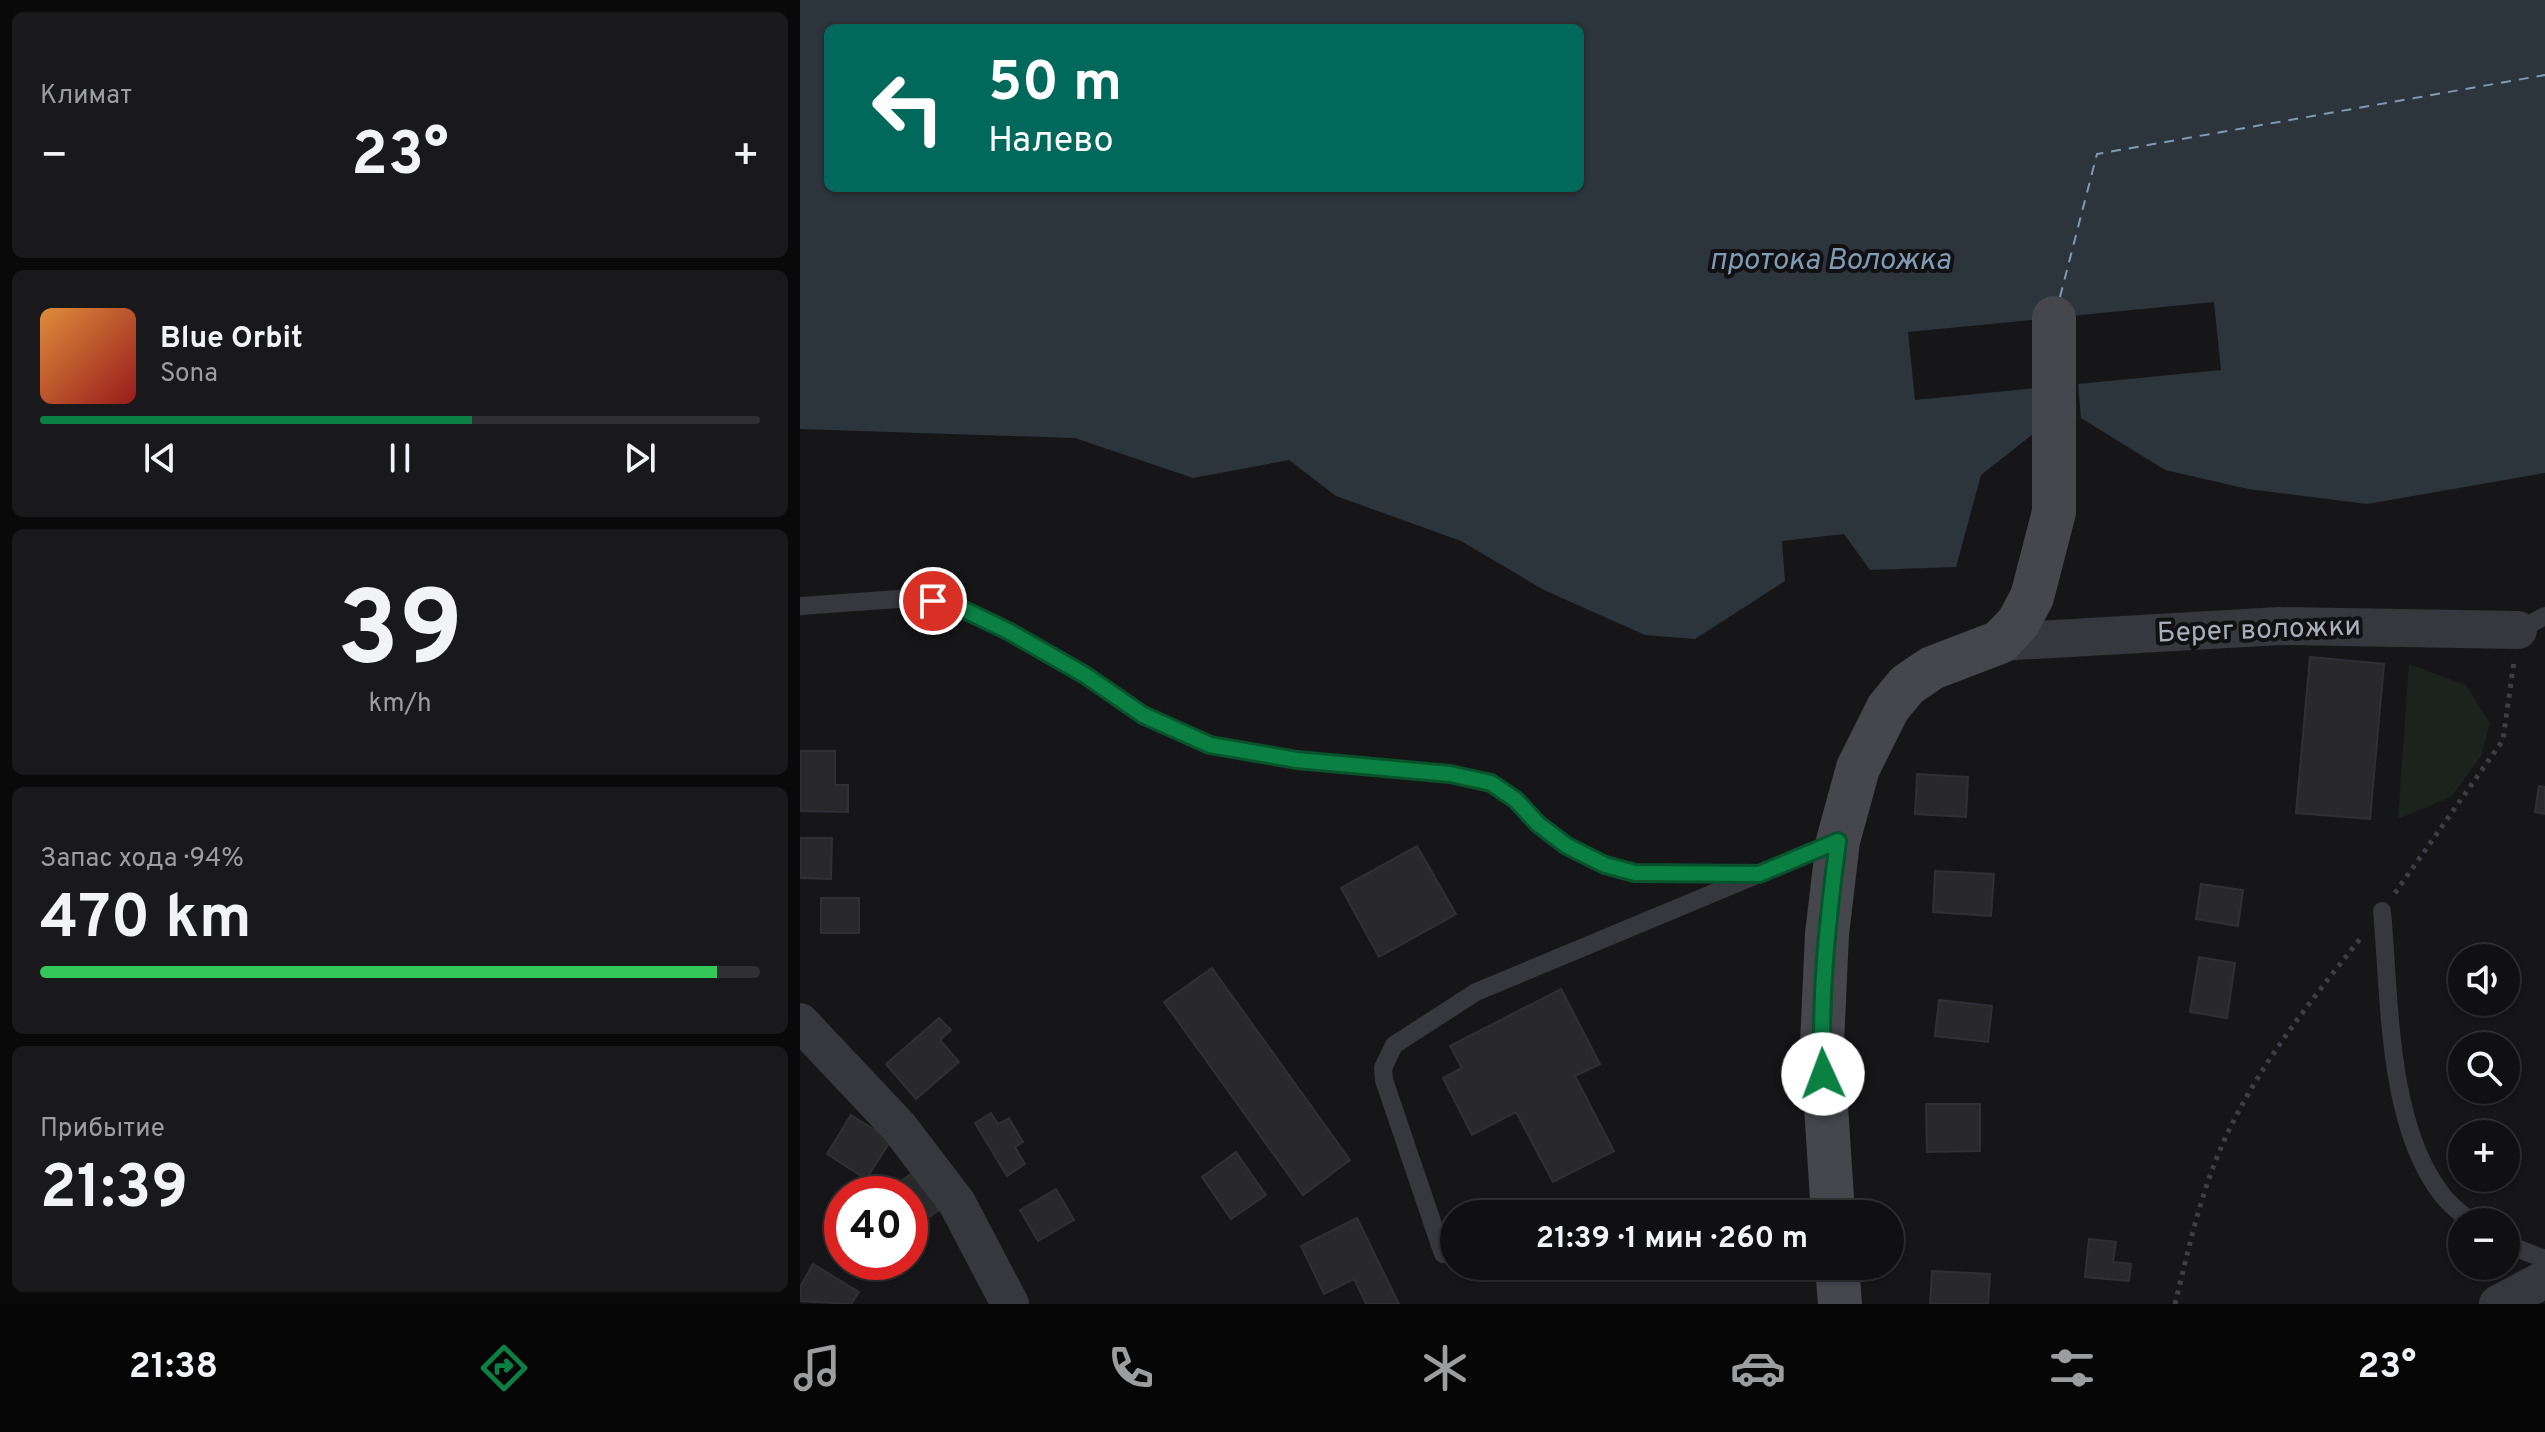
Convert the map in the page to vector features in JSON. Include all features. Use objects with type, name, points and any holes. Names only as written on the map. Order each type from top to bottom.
[{"type":"street","points":[[1832,1200],[1822,1044],[1827,934],[1838,841],[1858,768],[1888,708],[1907,685],[1932,668],[2000,642],[2018,623],[2032,597],[2054,512],[2054,318]]},
{"type":"street","name":"Берег воложки","points":[[2000,642],[2279,626],[2532,623]]},
{"type":"street","points":[[800,1022],[899,1127],[957,1203],[1010,1304]]},
{"type":"street","points":[[2498,1304],[2545,1279]]},
{"type":"street","points":[[1838,1280],[1840,1304]]},
{"type":"lane","points":[[800,606],[913,598],[952,604],[1008,631],[1085,675],[1143,715],[1210,745],[1297,760],[1450,774],[1491,783],[1516,800],[1538,824],[1567,846],[1605,865],[1635,873],[1759,874]]},
{"type":"lane","points":[[1440,1245],[1384,1080],[1383,1068],[1394,1045],[1476,992],[1838,841]]},
{"type":"lane","points":[[2382,911],[2398,1084],[2405,1119],[2417,1155],[2441,1194],[2456,1208]]},
{"type":"lane","points":[[2520,1249],[2545,1259]]},
{"type":"path","points":[[2175,1304],[2198,1207],[2231,1125],[2295,1020],[2382,911],[2503,740],[2532,623]]},
{"type":"shaded area","points":[[2409,664],[2466,685],[2490,723],[2481,756],[2451,797],[2398,819]]},
{"type":"water","name":"протока Воложка","points":[[800,0],[2545,0],[2545,473],[2367,504],[2248,489],[2165,470],[2081,418],[2051,420],[1981,475],[1956,567],[1870,570],[1844,534],[1782,541],[1785,581],[1695,639],[1645,635],[1544,590],[1461,541],[1336,496],[1289,460],[1193,478],[1075,438],[800,429]]},
{"type":"pier","points":[[2214,302],[2221,370],[2078,384],[2081,418],[2051,420],[2047,387],[1915,400],[1908,332]]},
{"type":"building","points":[[2310,657],[2384,664],[2370,819],[2296,813]]},
{"type":"building","points":[[800,751],[835,751],[835,785],[848,785],[848,812],[800,811]]},
{"type":"building","points":[[1917,774],[1968,777],[1966,817],[1915,814]]},
{"type":"building","points":[[2539,786],[2545,787],[2545,814],[2535,812]]},
{"type":"building","points":[[800,838],[832,838],[831,879],[800,878]]},
{"type":"building","points":[[1417,846],[1456,914],[1379,957],[1341,888]]},
{"type":"building","points":[[1935,871],[1994,874],[1991,916],[1933,912]]},
{"type":"building","points":[[2201,884],[2243,890],[2238,926],[2196,919]]},
{"type":"building","points":[[821,898],[859,898],[859,933],[821,933]]},
{"type":"building","points":[[2199,957],[2235,963],[2227,1018],[2190,1012]]},
{"type":"building","points":[[1212,968],[1350,1160],[1303,1195],[1164,1002]]},
{"type":"building","points":[[1561,989],[1600,1064],[1575,1076],[1614,1151],[1553,1182],[1516,1112],[1472,1135],[1443,1078],[1462,1068],[1450,1046]]},
{"type":"building","points":[[1939,1000],[1992,1006],[1988,1042],[1935,1036]]},
{"type":"building","points":[[939,1018],[951,1030],[940,1040],[959,1062],[916,1099],[886,1064]]},
{"type":"building","points":[[1926,1104],[1980,1104],[1980,1151],[1927,1152]]},
{"type":"building","points":[[991,1113],[998,1124],[1009,1118],[1023,1142],[1015,1147],[1025,1164],[1007,1176],[975,1123]]},
{"type":"building","points":[[851,1115],[891,1140],[868,1176],[861,1176],[827,1154]]},
{"type":"building","points":[[1236,1152],[1266,1195],[1231,1219],[1202,1177]]},
{"type":"building","points":[[918,1169],[923,1176],[908,1176]]},
{"type":"building","points":[[928,1183],[945,1206],[928,1218]]},
{"type":"building","points":[[1056,1189],[1074,1220],[1038,1241],[1020,1210]]},
{"type":"building","points":[[1357,1218],[1399,1304],[1366,1304],[1354,1279],[1324,1294],[1301,1246]]},
{"type":"building","points":[[2089,1239],[2116,1242],[2113,1262],[2131,1264],[2129,1281],[2085,1277]]},
{"type":"building","points":[[813,1264],[824,1271],[824,1280],[839,1280],[859,1292],[851,1304],[800,1301],[800,1287]]},
{"type":"building","points":[[1932,1271],[1990,1274],[1988,1304],[1930,1304]]},
{"type":"ferry route","points":[[2060,297],[2097,154],[2545,75]]},
{"type":"route","points":[[933,601],[952,604],[1008,631],[1085,675],[1143,715],[1210,745],[1297,760],[1450,774],[1491,783],[1516,800],[1538,824],[1567,846],[1605,865],[1635,873],[1759,874],[1838,841],[1827,934],[1823,1074]]}]
